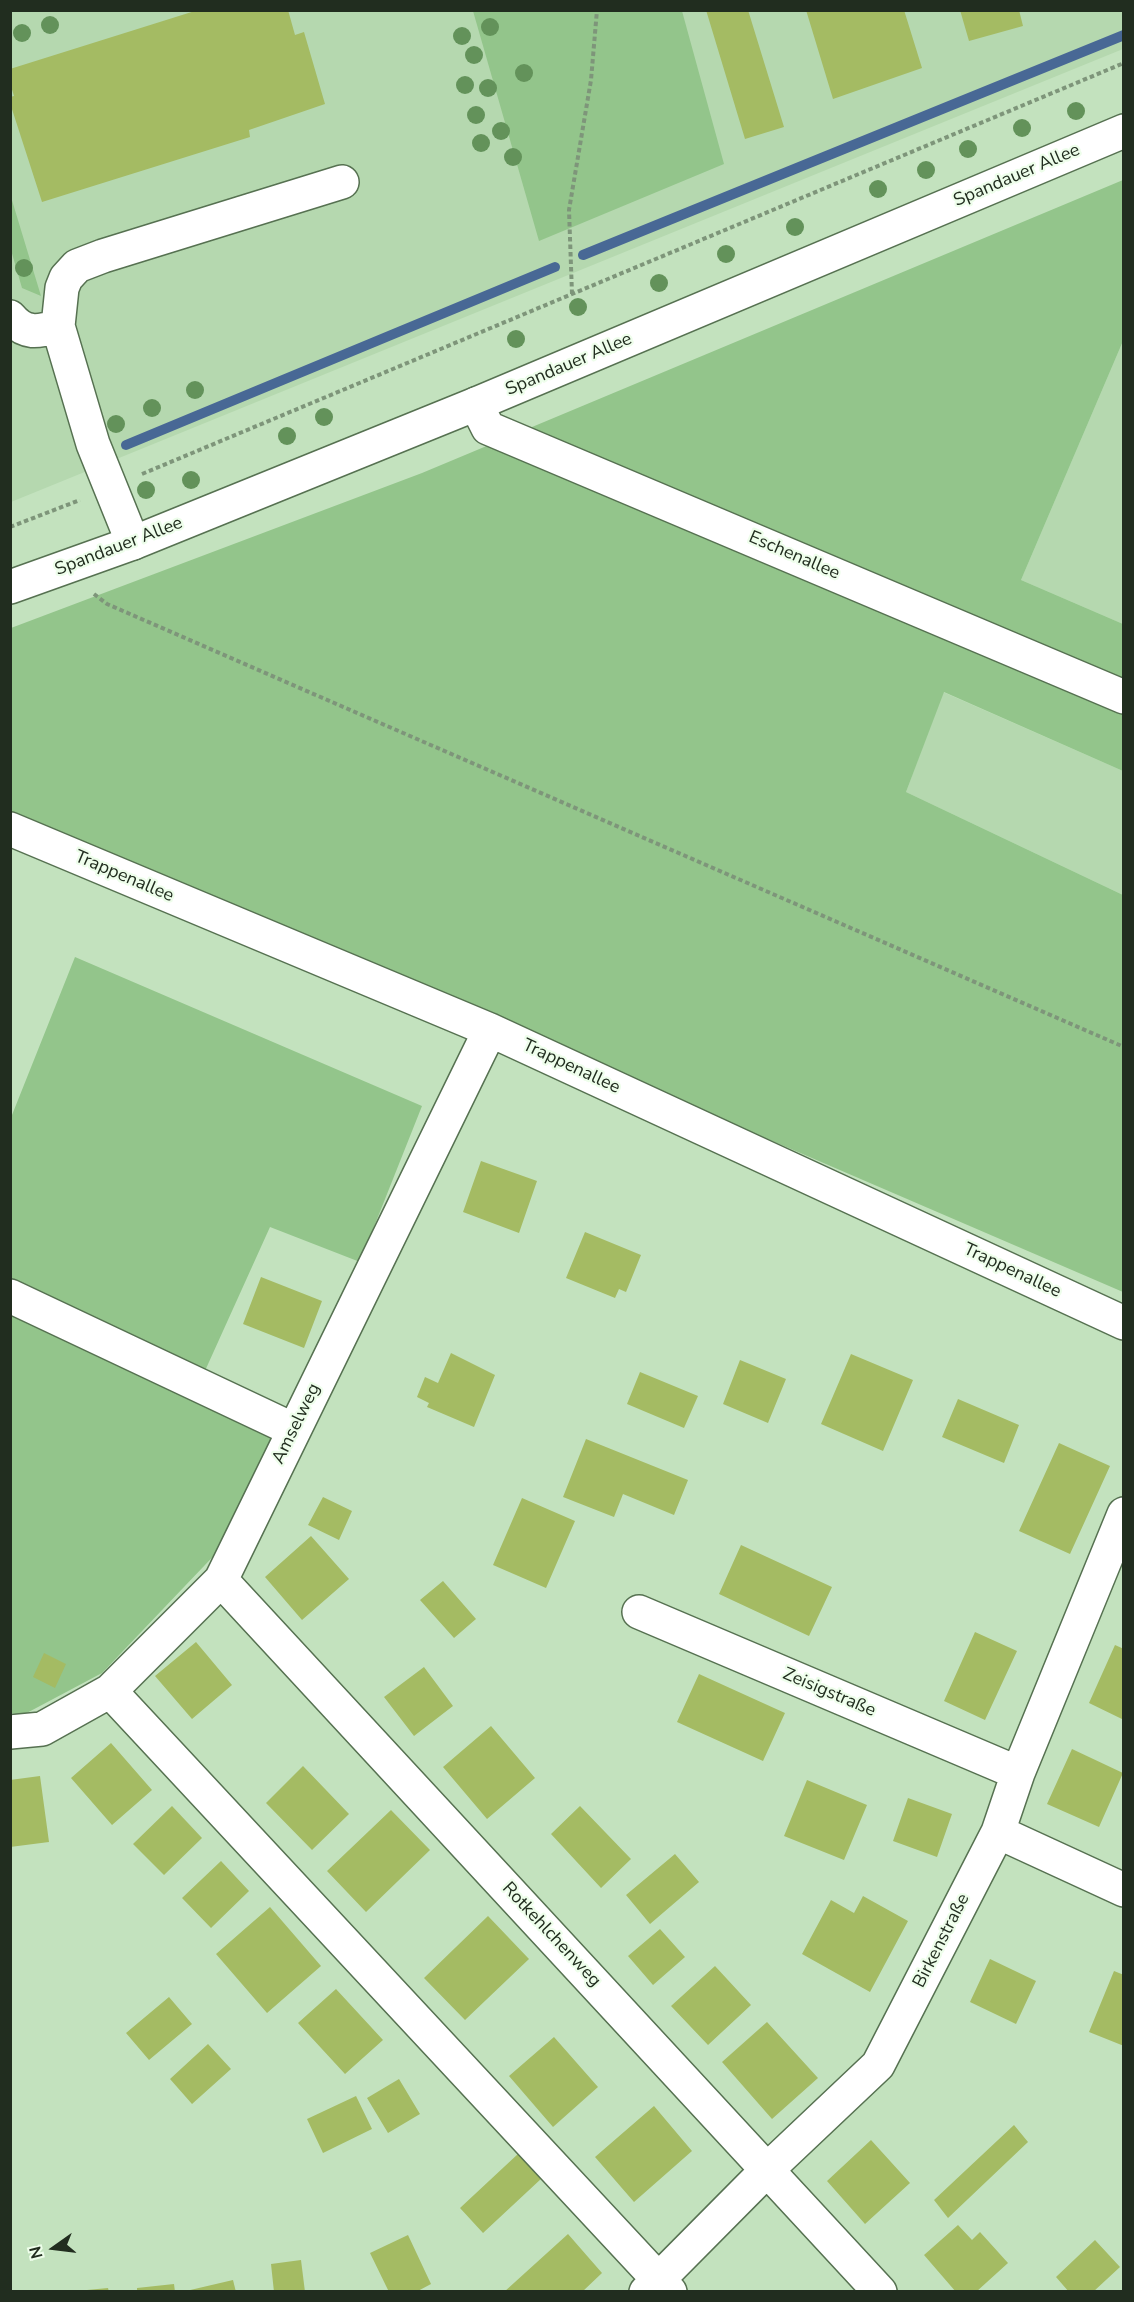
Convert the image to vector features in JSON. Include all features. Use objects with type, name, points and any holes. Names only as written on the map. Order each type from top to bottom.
[{"type":"street","name":"Spandauer Allee","points":[[10,587],[133,543],[476,404],[1124,131]]},
{"type":"street","points":[[133,543],[93,444],[58,326],[62,288],[66,278],[77,266],[103,256],[342,182]]},
{"type":"street","points":[[10,317],[26,329],[39,332],[58,326]]},
{"type":"street","name":"Eschenallee","points":[[476,404],[488,428],[1124,697]]},
{"type":"street","name":"Trappenallee","points":[[10,830],[490,1029],[1124,1323]]},
{"type":"street","name":"Amselweg","points":[[10,1732],[42,1729],[110,1691],[221,1580],[490,1029]]},
{"type":"street","points":[[10,1296],[294,1430]]},
{"type":"street","name":"Birkenstraße","points":[[659,2288],[768,2169],[878,2065],[998,1832],[1018,1773],[1124,1514]]},
{"type":"street","name":"Rotkehlchenweg","points":[[221,1580],[880,2292]]},
{"type":"street","name":"Zeisigstraße","points":[[639,1612],[1018,1773]]},
{"type":"street","points":[[110,1691],[659,2288]]},
{"type":"street","points":[[998,1832],[1124,1890]]},
{"type":"path","points":[[572,294],[569,210],[591,81],[597,10]]},
{"type":"path","points":[[10,527],[111,488],[1124,63]]},
{"type":"path","points":[[89,589],[107,604],[1124,1047]]},
{"type":"shaded area","points":[[11,11],[1123,11],[1123,49],[11,502]]},
{"type":"shaded area","points":[[473,11],[682,11],[724,164],[539,241]]},
{"type":"shaded area","points":[[1123,180],[1123,341],[1021,580],[1123,624],[1123,771],[944,692],[906,792],[1123,895],[1123,1292],[11,813],[11,628],[422,473]]},
{"type":"shaded area","points":[[11,197],[41,296],[22,288],[11,250]]},
{"type":"shaded area","points":[[1123,341],[1123,624],[1021,580]]},
{"type":"shaded area","points":[[943,692],[1123,771],[1123,895],[906,792]]},
{"type":"shaded area","points":[[75,957],[422,1106],[360,1262],[270,1227],[204,1373],[288,1419],[225,1544],[102,1673],[23,1715],[10,1713],[10,1120]]},
{"type":"building","points":[[198,10],[288,10],[295,35],[304,32],[325,104],[249,130],[250,137],[42,202],[10,103],[10,97],[14,96],[10,83],[10,69]]},
{"type":"building","points":[[706,10],[748,10],[784,127],[745,139]]},
{"type":"building","points":[[806,10],[904,10],[922,68],[833,99]]},
{"type":"building","points":[[960,10],[1019,10],[1023,26],[969,41]]},
{"type":"building","points":[[481,1161],[537,1181],[519,1233],[463,1212]]},
{"type":"building","points":[[585,1232],[641,1255],[626,1292],[619,1289],[615,1298],[566,1278]]},
{"type":"building","points":[[261,1277],[322,1301],[304,1348],[243,1324]]},
{"type":"building","points":[[451,1353],[495,1375],[474,1427],[427,1407],[429,1403],[417,1397],[425,1377],[438,1383]]},
{"type":"building","points":[[851,1354],[913,1380],[883,1451],[821,1424]]},
{"type":"building","points":[[740,1360],[786,1379],[768,1423],[723,1404]]},
{"type":"building","points":[[640,1372],[698,1396],[684,1428],[627,1404]]},
{"type":"building","points":[[958,1399],[1019,1425],[1004,1463],[942,1437]]},
{"type":"building","points":[[586,1439],[688,1480],[674,1515],[623,1494],[614,1517],[563,1497]]},
{"type":"building","points":[[1059,1443],[1110,1466],[1070,1554],[1019,1531]]},
{"type":"building","points":[[323,1497],[352,1511],[339,1540],[308,1525]]},
{"type":"building","points":[[522,1498],[575,1521],[546,1588],[493,1565]]},
{"type":"building","points":[[311,1536],[349,1579],[302,1620],[265,1577]]},
{"type":"building","points":[[741,1545],[832,1587],[809,1636],[719,1594]]},
{"type":"building","points":[[443,1581],[476,1619],[454,1638],[420,1600]]},
{"type":"building","points":[[975,1632],[1017,1651],[985,1720],[944,1701]]},
{"type":"building","points":[[196,1642],[232,1685],[192,1719],[155,1676]]},
{"type":"building","points":[[1115,1645],[1124,1649],[1124,1720],[1089,1703]]},
{"type":"building","points":[[44,1653],[66,1664],[55,1688],[33,1677]]},
{"type":"building","points":[[424,1667],[453,1706],[414,1736],[384,1697]]},
{"type":"building","points":[[699,1674],[785,1713],[763,1761],[677,1722]]},
{"type":"building","points":[[491,1726],[535,1778],[487,1819],[443,1767]]},
{"type":"building","points":[[111,1743],[152,1790],[112,1825],[71,1778]]},
{"type":"building","points":[[1072,1749],[1123,1773],[1099,1827],[1047,1804]]},
{"type":"building","points":[[303,1766],[349,1814],[312,1850],[266,1803]]},
{"type":"building","points":[[40,1776],[49,1842],[10,1847],[10,1780]]},
{"type":"building","points":[[807,1780],[867,1805],[844,1860],[784,1836]]},
{"type":"building","points":[[908,1798],[952,1814],[937,1857],[893,1841]]},
{"type":"building","points":[[172,1806],[202,1838],[164,1875],[133,1844]]},
{"type":"building","points":[[580,1806],[631,1859],[601,1888],[551,1834]]},
{"type":"building","points":[[391,1810],[430,1850],[366,1912],[327,1871]]},
{"type":"building","points":[[675,1854],[699,1882],[650,1924],[626,1895]]},
{"type":"building","points":[[221,1861],[249,1891],[211,1928],[182,1898]]},
{"type":"building","points":[[863,1896],[908,1921],[870,1992],[802,1954],[831,1900],[854,1913]]},
{"type":"building","points":[[270,1907],[321,1966],[267,2013],[216,1954]]},
{"type":"building","points":[[488,1916],[529,1959],[465,2020],[424,1978]]},
{"type":"building","points":[[660,1929],[685,1957],[653,1985],[628,1956]]},
{"type":"building","points":[[990,1959],[1036,1981],[1016,2024],[970,2002]]},
{"type":"building","points":[[715,1966],[751,2005],[708,2045],[671,2006]]},
{"type":"building","points":[[1114,1971],[1124,1975],[1124,2046],[1089,2032]]},
{"type":"building","points":[[336,1989],[383,2040],[345,2074],[298,2023]]},
{"type":"building","points":[[169,1997],[192,2024],[149,2060],[126,2033]]},
{"type":"building","points":[[767,2022],[818,2078],[772,2119],[722,2062]]},
{"type":"building","points":[[554,2037],[598,2087],[553,2127],[509,2076]]},
{"type":"building","points":[[208,2044],[231,2069],[192,2104],[170,2079]]},
{"type":"building","points":[[399,2079],[420,2114],[388,2133],[367,2098]]},
{"type":"building","points":[[356,2096],[372,2129],[323,2153],[307,2119]]},
{"type":"building","points":[[654,2106],[692,2151],[634,2202],[595,2157]]},
{"type":"building","points":[[1014,2125],[1028,2142],[948,2218],[934,2200]]},
{"type":"building","points":[[871,2140],[910,2183],[865,2224],[827,2181]]},
{"type":"building","points":[[519,2153],[542,2178],[483,2233],[460,2208]]},
{"type":"building","points":[[958,2225],[972,2240],[980,2232],[1008,2263],[976,2292],[956,2292],[924,2255]]},
{"type":"building","points":[[568,2234],[602,2273],[582,2292],[504,2292]]},
{"type":"building","points":[[408,2235],[431,2284],[416,2292],[389,2292],[370,2253]]},
{"type":"building","points":[[1095,2240],[1120,2267],[1093,2292],[1069,2292],[1056,2277]]},
{"type":"building","points":[[301,2260],[305,2292],[274,2292],[271,2264]]},
{"type":"building","points":[[233,2280],[236,2292],[186,2292],[186,2291]]},
{"type":"building","points":[[174,2284],[175,2292],[137,2292],[137,2288]]},
{"type":"building","points":[[108,2288],[109,2292],[87,2292],[87,2290]]},
{"type":"waterway","points":[[583,255],[1124,35]]},
{"type":"waterway","points":[[126,445],[555,267]]}]
